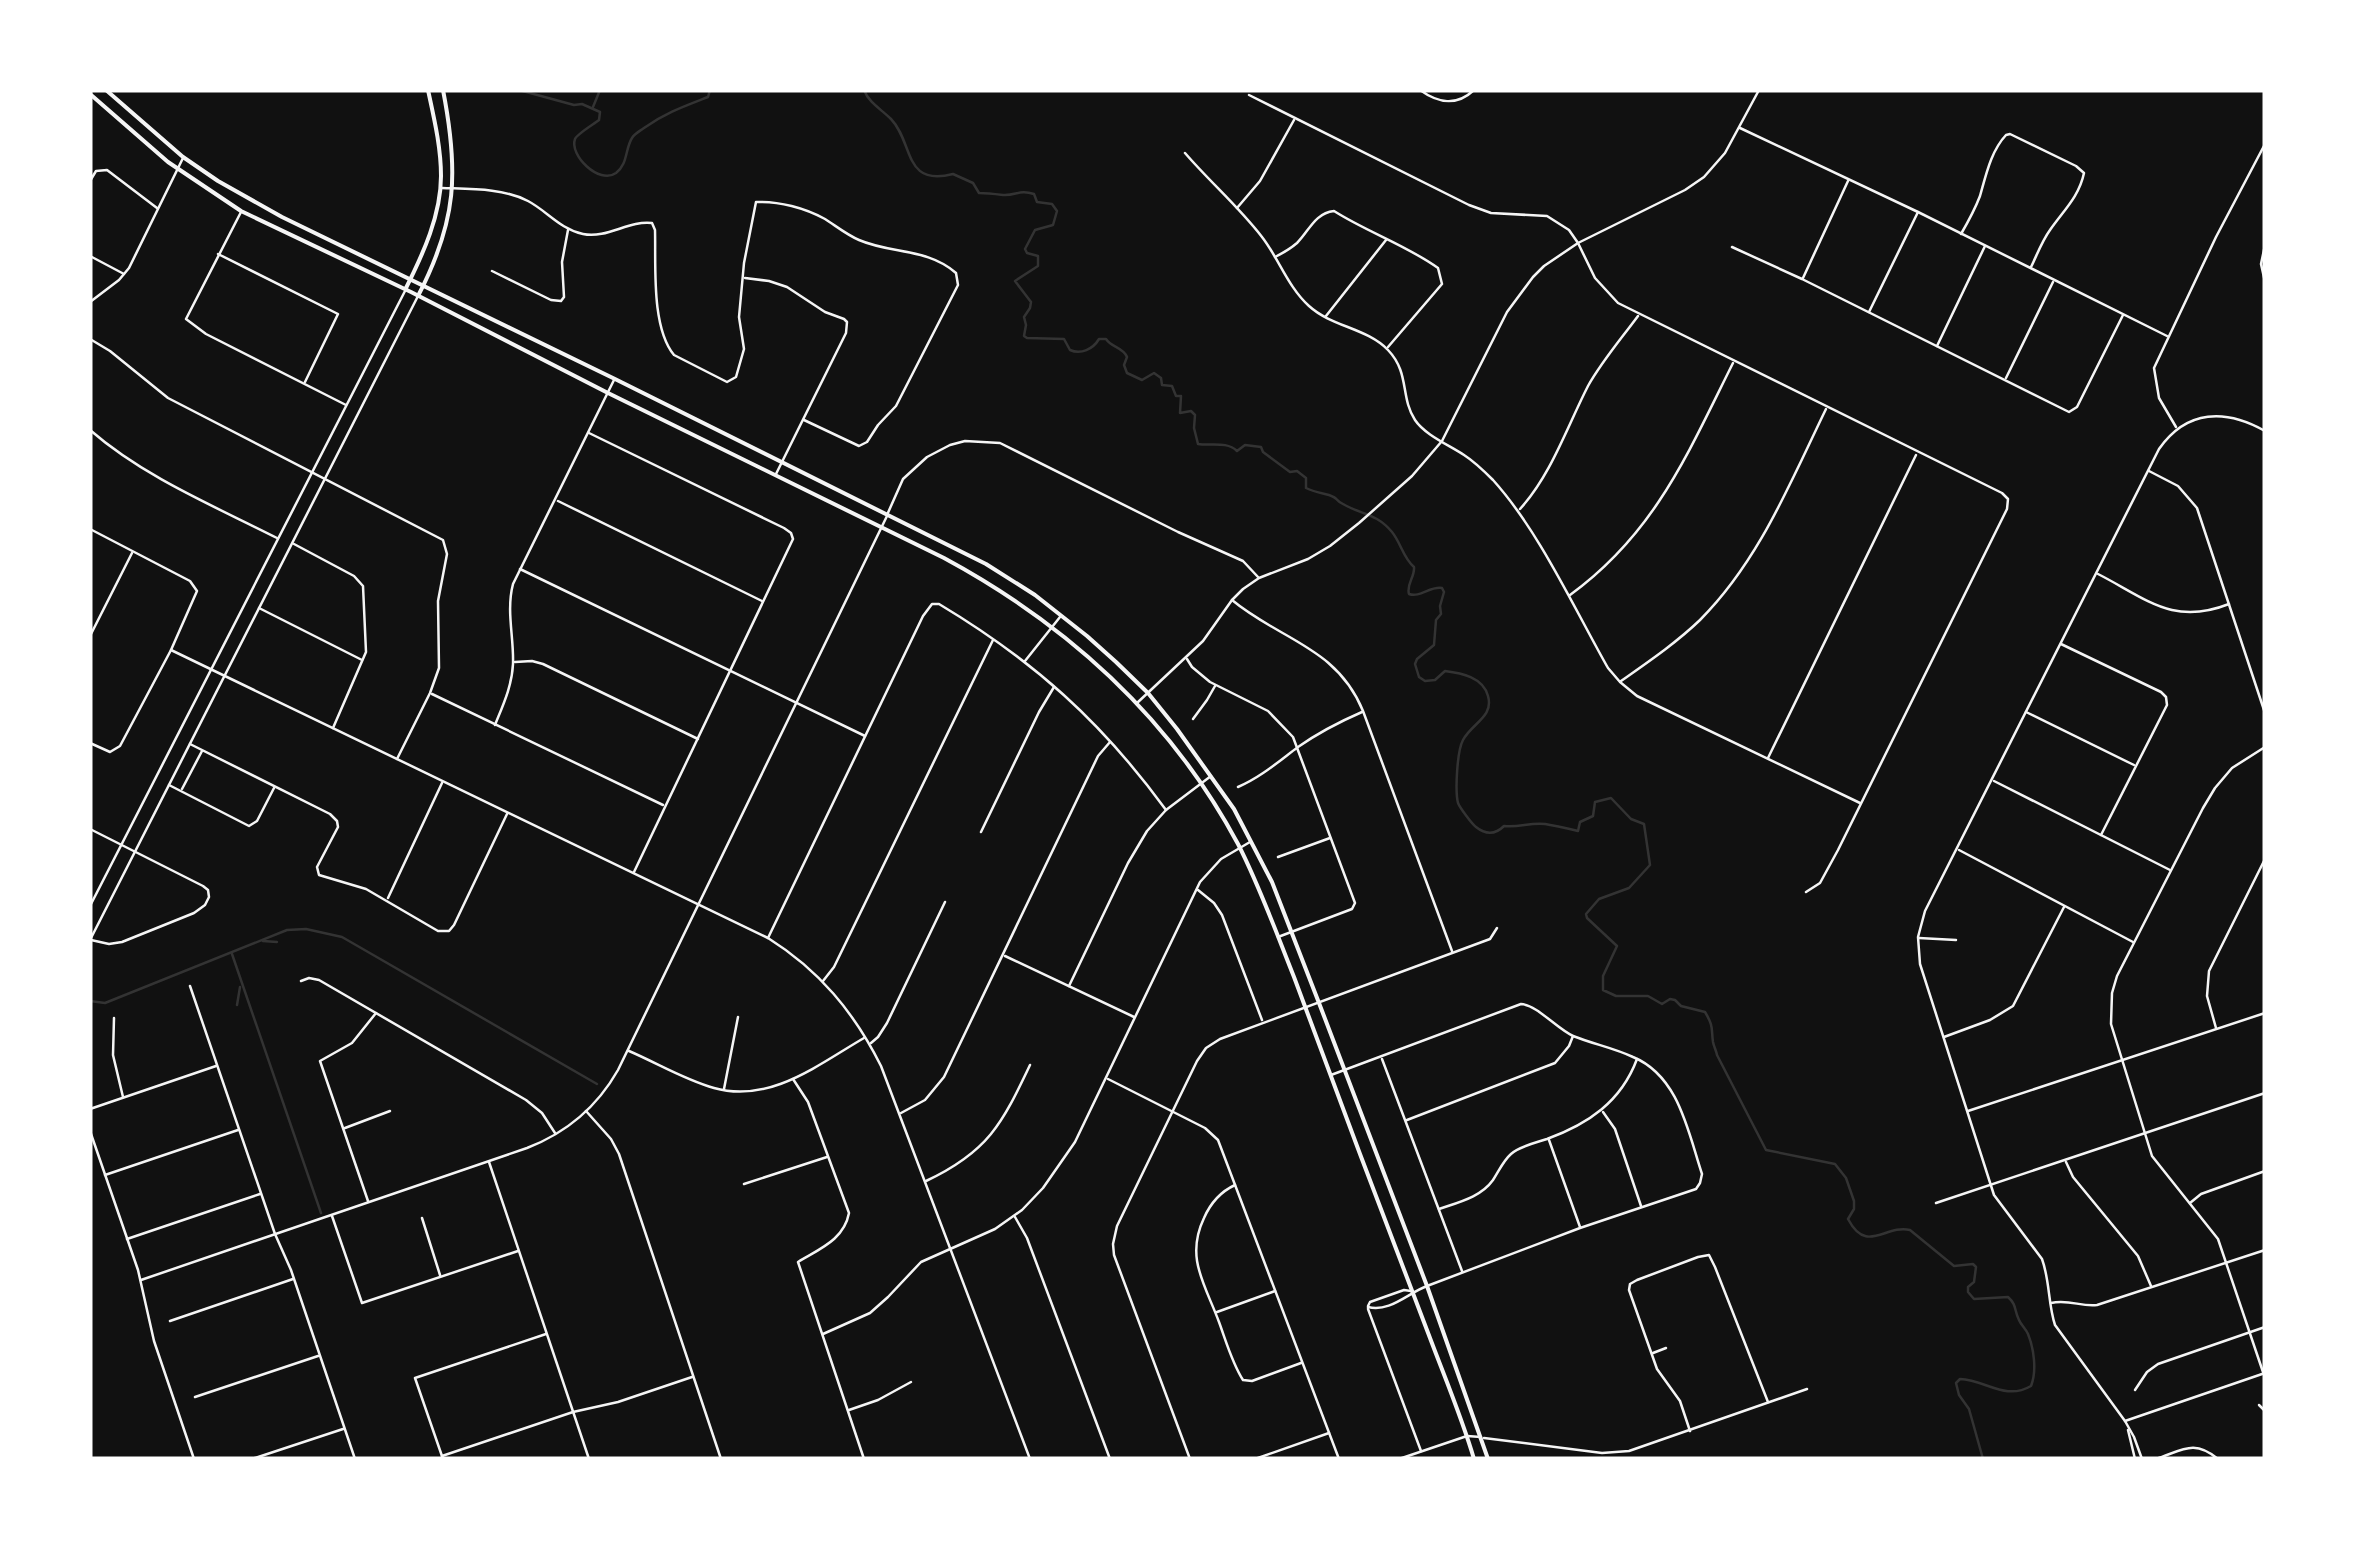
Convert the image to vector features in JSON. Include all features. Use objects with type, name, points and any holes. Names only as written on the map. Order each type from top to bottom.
[{"type":"main road","points":[[106,90],[183,157],[282,218],[986,564],[1035,595],[1087,636],[1148,693],[1212,776],[1252,841],[1346,1070],[1488,1459]]},
{"type":"main road","points":[[405,290],[425,250],[441,188],[439,145],[428,90]]},
{"type":"main road","points":[[418,296],[442,240],[453,189],[452,144],[443,90]]},
{"type":"main road","points":[[90,94],[145,144],[241,210],[992,584],[1105,670],[1201,783],[1239,846],[1306,1007],[1474,1459]]},
{"type":"main road","points":[[490,334],[497,322]]},
{"type":"main road","points":[[542,360],[548,347]]},
{"type":"street","points":[[1420,90],[1433,99],[1448,102],[1469,96],[1474,90]]},
{"type":"street","points":[[1136,704],[1204,641],[1242,589],[1308,559],[1359,523],[1428,459],[1442,440],[1516,298],[1544,266],[1578,243],[1704,177],[1718,163],[1759,90]]},
{"type":"street","points":[[1248,95],[1469,205],[1491,213],[1547,216],[1568,230],[1590,268],[1618,304],[2008,499],[1861,804],[1820,883],[1806,892]]},
{"type":"street","points":[[1237,208],[1260,181],[1295,118]]},
{"type":"street","points":[[1740,128],[2168,337]]},
{"type":"street","points":[[1961,234],[1980,196],[1999,142],[2006,135],[2076,166],[2084,173],[2080,186],[2030,269]]},
{"type":"street","points":[[2177,428],[2162,406],[2153,375],[2156,362],[2265,144]]},
{"type":"street","points":[[1185,153],[1249,220],[1287,280],[1309,306],[1377,339],[1387,348],[1400,366],[1415,420],[1482,469],[1519,511],[1608,668],[1620,682],[1637,696],[1861,804]]},
{"type":"street","points":[[90,302],[124,274],[140,249],[183,157]]},
{"type":"street","points":[[90,181],[96,171],[106,170],[158,208]]},
{"type":"street","points":[[1802,279],[1849,179]]},
{"type":"street","points":[[441,188],[516,197],[568,229],[586,235],[652,223],[656,304],[669,348],[674,355],[726,382],[736,378],[743,356],[739,313],[756,202],[804,210],[862,242],[919,254],[950,267],[958,277],[958,286],[896,406],[867,442],[859,446],[804,420]]},
{"type":"street","points":[[241,210],[186,319],[206,334],[347,406]]},
{"type":"street","points":[[1275,257],[1295,245],[1319,216],[1334,211],[1438,268],[1442,284],[1387,348]]},
{"type":"street","points":[[1868,313],[1918,212]]},
{"type":"street","points":[[492,272],[560,301],[564,297],[563,249],[568,229]]},
{"type":"street","points":[[1325,317],[1386,240]]},
{"type":"street","points":[[2265,245],[2265,282]]},
{"type":"street","points":[[1936,348],[1985,246]]},
{"type":"street","points":[[1732,247],[2066,411],[2074,410],[2123,314]]},
{"type":"street","points":[[218,254],[338,314],[304,384]]},
{"type":"street","points":[[90,256],[124,274]]},
{"type":"street","points":[[744,278],[787,288],[847,322],[846,333],[775,475]]},
{"type":"street","points":[[2005,380],[2054,280]]},
{"type":"street","points":[[90,906],[405,290]]},
{"type":"street","points":[[90,830],[135,851],[203,886],[209,894],[208,902],[194,913],[122,942],[90,940],[135,851],[169,786],[223,676],[418,296]]},
{"type":"street","points":[[1519,511],[1551,462],[1598,371],[1639,315]]},
{"type":"street","points":[[90,339],[168,398],[446,544],[448,554],[438,600],[439,668],[397,759]]},
{"type":"street","points":[[1568,596],[1623,550],[1654,511],[1734,362]]},
{"type":"street","points":[[495,724],[508,691],[513,662],[510,596],[614,379]]},
{"type":"street","points":[[1620,682],[1679,639],[1729,587],[1760,544],[1826,408]]},
{"type":"street","points":[[2142,1459],[2125,1421],[2059,1332],[2052,1317],[2042,1259],[2000,1205],[1991,1185],[1920,964],[1918,938],[1925,912],[2158,449],[2177,428],[2206,417],[2234,417],[2265,431]]},
{"type":"street","points":[[90,430],[149,472],[278,538]]},
{"type":"street","points":[[589,433],[792,535],[791,545],[634,873]]},
{"type":"street","points":[[141,1280],[527,1148],[556,1134],[586,1112],[611,1082],[903,480],[926,456],[965,441],[1000,442],[1242,560],[1259,578]]},
{"type":"street","points":[[1767,759],[1917,452]]},
{"type":"street","points":[[2148,471],[2178,486],[2194,502],[2265,713]]},
{"type":"street","points":[[555,500],[763,602]]},
{"type":"street","points":[[90,529],[196,586],[196,596],[171,650],[118,750],[110,752],[90,743]]},
{"type":"street","points":[[293,544],[354,576],[364,593],[366,648],[333,728]]},
{"type":"street","points":[[90,636],[133,551]]},
{"type":"street","points":[[520,570],[865,736]]},
{"type":"street","points":[[2097,573],[2179,613],[2199,614],[2229,604]]},
{"type":"street","points":[[1232,600],[1319,654],[1348,683],[1363,712],[1452,953]]},
{"type":"street","points":[[768,938],[932,604],[994,638],[1055,686],[1111,741],[1166,810]]},
{"type":"street","points":[[259,608],[363,661]]},
{"type":"street","points":[[1025,661],[1061,616]]},
{"type":"street","points":[[824,981],[994,638]]},
{"type":"street","points":[[2061,644],[2161,692],[2166,698],[2167,706],[2101,835]]},
{"type":"street","points":[[171,650],[768,938],[824,981],[842,1001],[881,1066],[1030,1459]]},
{"type":"street","points":[[1186,658],[1199,674],[1268,711],[1287,729],[1355,903],[1354,908],[1278,936]]},
{"type":"street","points":[[513,662],[543,664],[698,739]]},
{"type":"street","points":[[1193,719],[1215,684]]},
{"type":"street","points":[[980,832],[1038,712],[1055,686]]},
{"type":"street","points":[[430,693],[665,806]]},
{"type":"street","points":[[1238,786],[1268,771],[1332,726],[1363,712]]},
{"type":"street","points":[[2026,712],[2135,766]]},
{"type":"street","points":[[899,1114],[920,1104],[940,1084],[1098,756],[1111,741]]},
{"type":"street","points":[[190,744],[330,814],[337,821],[336,832],[317,867],[319,875],[358,886],[435,930],[449,930],[454,925],[508,813]]},
{"type":"street","points":[[2125,1421],[2264,1373],[2215,1234],[2156,1162],[2144,1134],[2112,1024],[2112,993],[2117,976],[2216,788],[2232,768],[2265,746]]},
{"type":"street","points":[[181,792],[202,750]]},
{"type":"street","points":[[1069,986],[1147,830],[1166,810],[1212,776]]},
{"type":"street","points":[[1992,780],[2171,870]]},
{"type":"street","points":[[387,900],[442,782]]},
{"type":"street","points":[[169,786],[249,826],[257,822],[275,787]]},
{"type":"street","points":[[1278,857],[1331,837]]},
{"type":"street","points":[[823,1334],[870,1312],[916,1266],[987,1234],[1036,1196],[1075,1142],[1197,889],[1214,865],[1252,841]]},
{"type":"street","points":[[1956,849],[2134,943]]},
{"type":"street","points":[[2216,1029],[2207,996],[2210,971],[2265,859]]},
{"type":"street","points":[[1197,889],[1222,915],[1263,1022]]},
{"type":"street","points":[[869,1043],[888,1023],[945,902]]},
{"type":"street","points":[[1944,1037],[1990,1020],[2013,1006],[2064,906]]},
{"type":"street","points":[[1190,1459],[1113,1249],[1117,1226],[1206,1048],[1220,1038],[1490,938],[1496,928]]},
{"type":"street","points":[[1918,938],[1956,940]]},
{"type":"street","points":[[1003,956],[1135,1018]]},
{"type":"street","points":[[300,981],[314,978],[526,1100],[542,1113],[556,1134]]},
{"type":"street","points":[[190,986],[355,1459]]},
{"type":"street","points":[[1331,1076],[1521,1004],[1532,1006],[1556,1027],[1637,1058],[1654,1070],[1673,1094],[1702,1174],[1696,1188],[1462,1272],[1375,1310],[1368,1307]]},
{"type":"street","points":[[369,1202],[320,1061],[352,1043],[376,1012]]},
{"type":"street","points":[[1968,1111],[2265,1013]]},
{"type":"street","points":[[114,1018],[113,1055],[123,1098]]},
{"type":"street","points":[[724,1090],[738,1018]]},
{"type":"street","points":[[1406,1120],[1555,1063],[1574,1036]]},
{"type":"street","points":[[627,1050],[704,1085],[760,1091],[794,1079],[866,1038]]},
{"type":"street","points":[[1382,1057],[1462,1272]]},
{"type":"street","points":[[1439,1209],[1476,1196],[1492,1182],[1514,1151],[1568,1131],[1602,1110],[1624,1085],[1637,1058]]},
{"type":"street","points":[[925,1182],[961,1163],[990,1138],[1007,1114],[1030,1065]]},
{"type":"street","points":[[90,1110],[218,1066]]},
{"type":"street","points":[[1106,1078],[1173,1111],[1215,1136],[1222,1145],[1339,1459]]},
{"type":"street","points":[[794,1079],[808,1102],[848,1209],[848,1219],[831,1242],[798,1262],[864,1459]]},
{"type":"street","points":[[1936,1203],[2265,1093]]},
{"type":"street","points":[[1602,1110],[1616,1129],[1642,1207]]},
{"type":"street","points":[[344,1129],[390,1112]]},
{"type":"street","points":[[586,1112],[611,1138],[619,1154],[721,1459]]},
{"type":"street","points":[[105,1175],[239,1129]]},
{"type":"street","points":[[90,1131],[141,1280],[154,1341],[194,1459]]},
{"type":"street","points":[[1548,1138],[1580,1228]]},
{"type":"street","points":[[744,1184],[828,1156]]},
{"type":"street","points":[[2065,1160],[2072,1177],[2138,1256],[2152,1287]]},
{"type":"street","points":[[488,1161],[589,1459]]},
{"type":"street","points":[[2190,1203],[2202,1194],[2265,1170]]},
{"type":"street","points":[[1236,1184],[1218,1195],[1198,1230],[1194,1244],[1198,1267],[1238,1373],[1245,1382],[1303,1362]]},
{"type":"street","points":[[127,1239],[261,1193]]},
{"type":"street","points":[[332,1214],[362,1303],[518,1250]]},
{"type":"street","points":[[1014,1216],[1034,1255],[1110,1459]]},
{"type":"street","points":[[422,1218],[440,1277]]},
{"type":"street","points":[[2050,1303],[2073,1300],[2093,1306],[2265,1250]]},
{"type":"street","points":[[1690,1431],[1680,1402],[1658,1369],[1628,1290],[1630,1284],[1698,1257],[1708,1256],[1768,1402]]},
{"type":"street","points":[[170,1321],[294,1279]]},
{"type":"street","points":[[1216,1313],[1276,1290]]},
{"type":"street","points":[[1412,1292],[1404,1290],[1370,1302],[1368,1307],[1421,1452]]},
{"type":"street","points":[[1387,1296],[1390,1304]]},
{"type":"street","points":[[2135,1390],[2158,1364],[2265,1326]]},
{"type":"street","points":[[546,1334],[415,1378],[442,1457],[694,1376]]},
{"type":"street","points":[[1652,1353],[1666,1348]]},
{"type":"street","points":[[195,1397],[320,1355]]},
{"type":"street","points":[[848,1411],[911,1382]]},
{"type":"street","points":[[1399,1459],[1467,1436],[1602,1452],[1629,1451],[1807,1389]]},
{"type":"street","points":[[2258,1405],[2265,1410]]},
{"type":"street","points":[[252,1459],[344,1428]]},
{"type":"street","points":[[2128,1428],[2135,1459]]},
{"type":"street","points":[[1255,1459],[1329,1433]]},
{"type":"street","points":[[2156,1459],[2197,1447],[2218,1459]]},
{"type":"waterway","points":[[519,90],[582,104],[600,112],[599,120],[576,137],[574,146],[587,167],[609,176],[623,165],[636,133],[667,114],[708,97],[710,90]]},
{"type":"waterway","points":[[593,107],[600,90]]},
{"type":"waterway","points":[[864,90],[898,129],[917,169],[937,176],[953,174],[973,183],[979,193],[1034,194],[1037,202],[1052,204],[1057,211],[1053,225],[1035,230],[1025,249],[1038,256],[1038,266],[1015,281],[1031,302],[1024,317],[1024,336],[1064,339],[1070,350],[1078,352],[1106,339],[1127,357],[1127,373],[1142,380],[1154,373],[1161,378],[1162,385],[1172,386],[1176,396],[1181,396],[1180,413],[1191,411],[1195,415],[1198,444],[1224,445],[1237,451],[1245,445],[1261,447],[1290,472],[1297,471],[1306,478],[1306,488],[1332,496],[1386,526],[1414,567],[1409,594],[1442,588],[1434,645],[1415,664],[1419,677],[1425,681],[1435,680],[1445,671],[1458,673],[1476,680],[1488,696],[1488,709],[1463,740],[1458,762],[1458,803],[1474,825],[1490,833],[1504,826],[1540,824],[1578,831],[1580,822],[1593,816],[1595,802],[1611,798],[1631,819],[1644,824],[1650,865],[1629,888],[1599,899],[1586,914],[1617,946],[1603,976],[1603,990],[1616,996],[1648,996],[1662,1004],[1675,1000],[1681,1006],[1705,1012],[1717,1055],[1766,1150],[1835,1164],[1846,1178],[1854,1201],[1848,1219],[1855,1230],[1869,1237],[1910,1230],[1954,1266],[1976,1267],[1974,1282],[1968,1287],[1974,1299],[2011,1300],[2032,1346],[2031,1386],[2013,1391],[1969,1380],[1956,1383],[1969,1409],[1983,1459]]},
{"type":"waterway","points":[[90,1001],[105,1003],[287,930],[306,929],[342,937],[597,1084]]},
{"type":"waterway","points":[[263,941],[277,942]]},
{"type":"waterway","points":[[232,954],[321,1213]]},
{"type":"waterway","points":[[237,1005],[240,987]]}]
